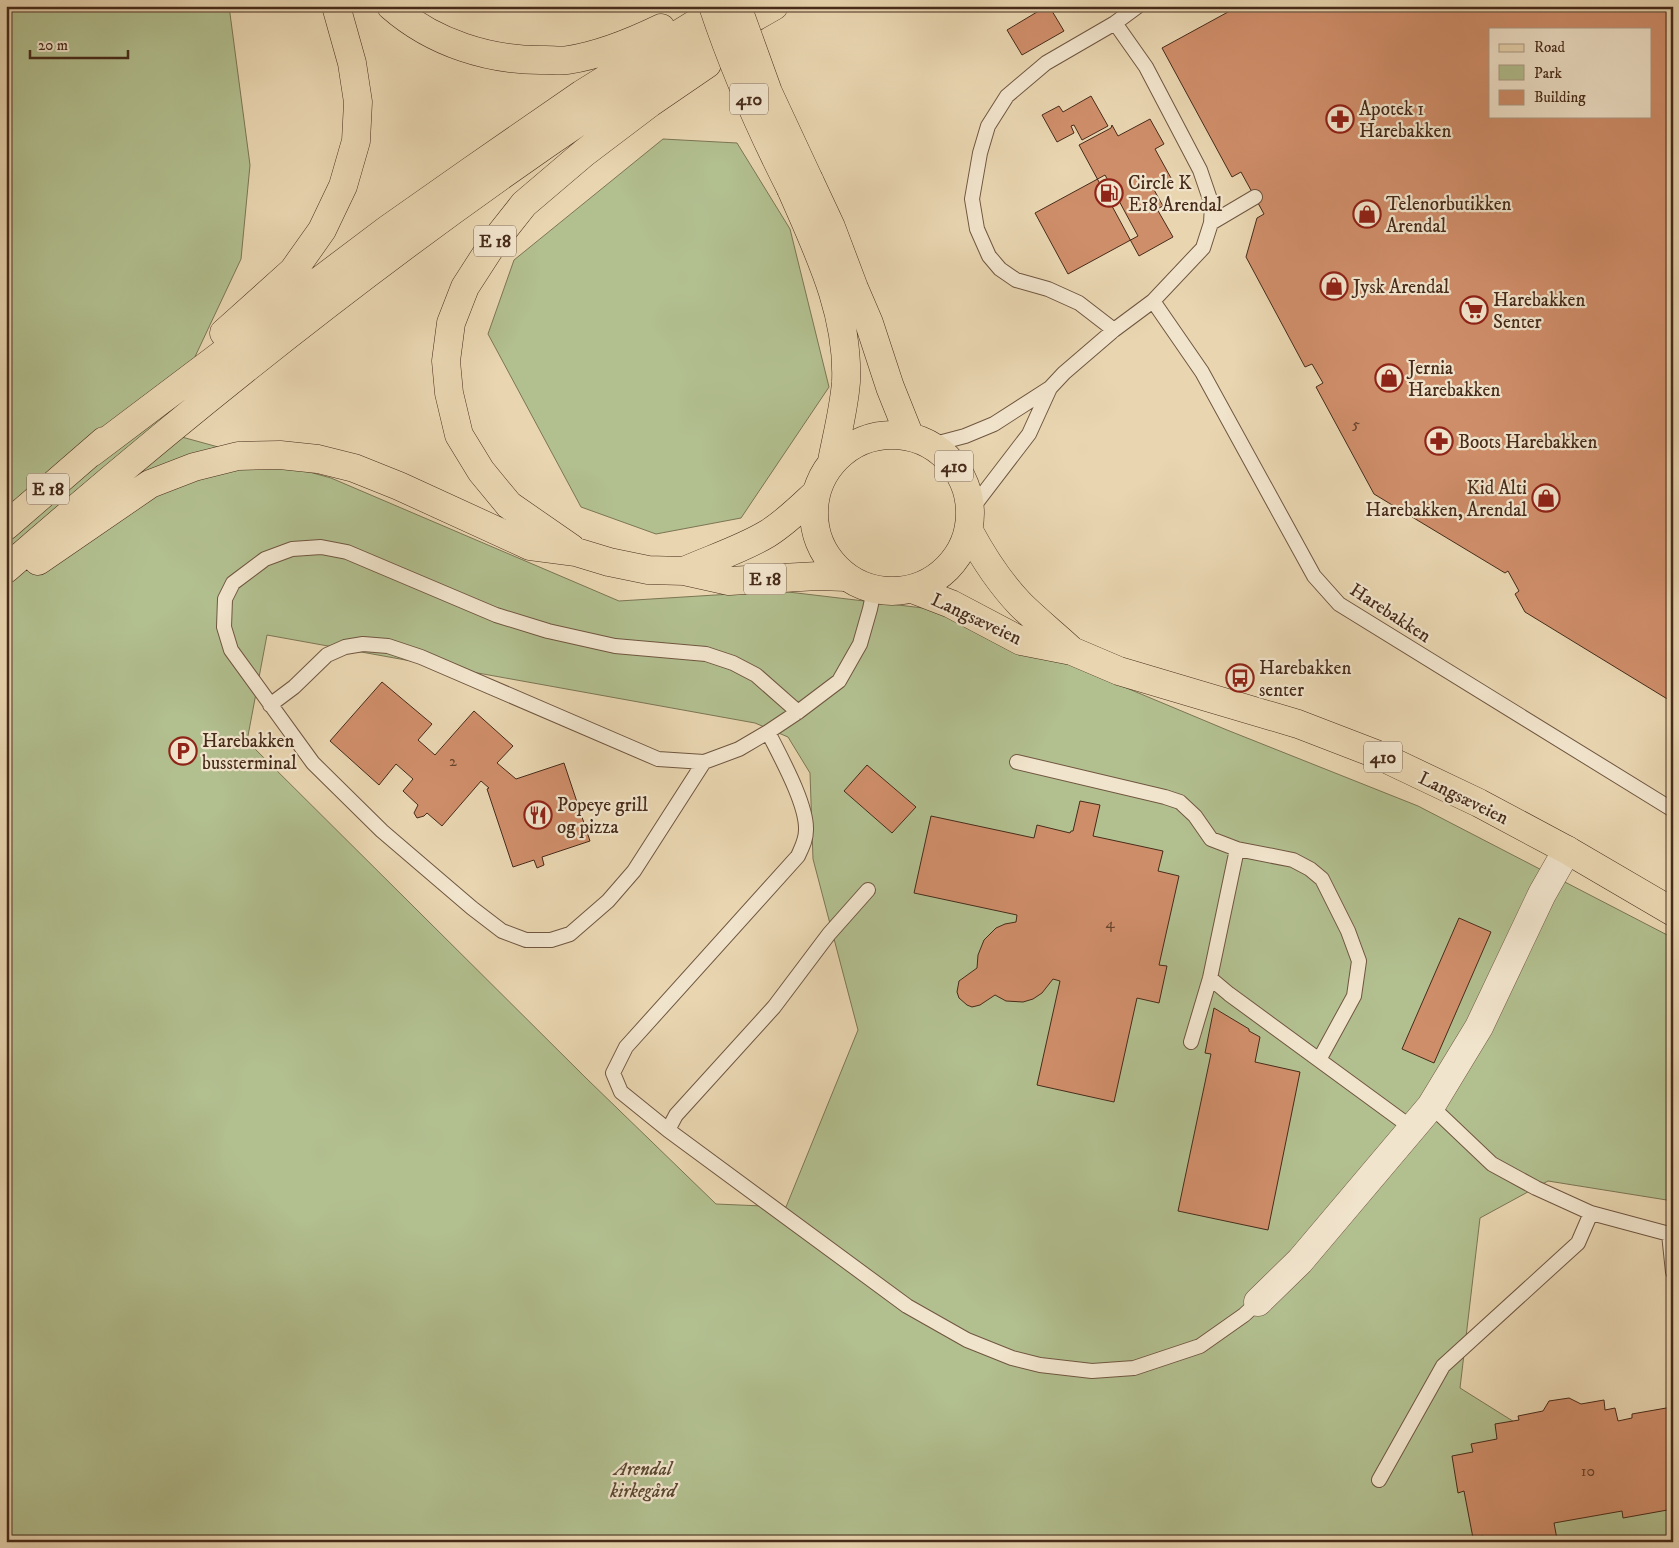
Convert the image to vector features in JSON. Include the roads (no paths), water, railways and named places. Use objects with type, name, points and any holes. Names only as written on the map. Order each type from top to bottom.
[{"type":"main road","name":"E 18","points":[[6,526],[91,453],[293,271],[322,230],[343,186],[356,141],[357,94],[352,63],[336,6]]},
{"type":"main road","points":[[391,6],[401,15],[435,36],[476,52],[521,60],[567,60],[599,53],[630,42],[708,6]]},
{"type":"main road","name":"410","points":[[713,6],[767,142],[831,227],[869,322],[890,387],[921,441]]},
{"type":"main road","name":"E 18","points":[[91,453],[388,229],[464,175],[582,94],[724,6]]},
{"type":"main road","name":"410","points":[[737,6],[800,185],[816,246],[832,289],[843,328],[846,383],[832,461]]},
{"type":"main road","name":"E 18","points":[[6,568],[108,480],[285,337],[404,246],[594,112],[711,41],[774,6]]},
{"type":"main road","name":"E 18","points":[[576,552],[509,505],[481,471],[458,435],[449,393],[446,361],[451,323],[465,287],[494,242],[524,204],[584,153],[650,103],[723,54],[786,6]]},
{"type":"main road","name":"410","points":[[889,434],[921,441],[947,458],[959,473],[967,492],[969,521],[961,550],[948,567],[932,581],[912,588],[893,592],[874,590],[859,585],[846,577],[829,561],[818,540],[813,517],[816,494],[822,477],[832,461],[848,447],[868,438],[889,434]]},
{"type":"main road","name":"E 18","points":[[6,584],[150,484],[194,467],[238,456],[280,455],[318,459],[354,468],[399,486],[530,546],[576,552],[609,562],[648,570],[684,571],[729,581],[818,576],[846,577]]},
{"type":"main road","name":"E 18","points":[[684,571],[767,534],[816,494]]},
{"type":"main road","name":"Langsæveien","points":[[969,521],[983,556],[1003,584],[1020,604],[1072,651]]},
{"type":"main road","name":"Langsæveien","points":[[912,588],[951,604],[1022,641],[1072,651],[1119,671],[1298,724],[1376,754],[1479,803],[1567,850],[1673,912]]},
{"type":"street","points":[[1258,1302],[1300,1261],[1431,1106],[1480,1027],[1542,894],[1567,850]]},
{"type":"lane","points":[[1114,330],[1079,303],[1048,288],[1016,280],[1000,269],[989,256],[977,229],[972,199],[980,152],[988,126],[1007,96],[1046,63],[1115,23],[1138,6]]},
{"type":"lane","points":[[921,441],[965,436],[994,424],[1050,388],[1064,373],[1114,330],[1153,301],[1203,248],[1211,223],[1212,205],[1200,170],[1146,67],[1115,23]]},
{"type":"lane","points":[[1211,223],[1255,197]]},
{"type":"lane","name":"Harebakken","points":[[1153,301],[1202,372],[1314,576],[1339,604],[1673,810]]},
{"type":"lane","points":[[969,521],[1029,434],[1050,388]]},
{"type":"lane","points":[[704,762],[634,871],[608,901],[570,934],[550,940],[526,940],[502,931],[480,914],[382,832],[313,763],[231,650],[224,628],[224,599],[233,583],[265,560],[292,549],[320,547],[347,552],[496,615],[548,631],[615,646],[706,654],[733,663],[756,675],[798,712]]},
{"type":"lane","points":[[270,705],[294,687],[327,655],[345,647],[363,644],[388,646],[421,656],[658,759],[704,762],[739,749],[768,732],[798,712],[839,680],[860,644],[874,590]]},
{"type":"lane","points":[[768,732],[802,804],[806,829],[798,856],[626,1047],[613,1073],[621,1092],[668,1130],[907,1306],[967,1340],[1012,1358],[1040,1365],[1092,1371],[1134,1368],[1200,1346],[1244,1315],[1258,1302]]},
{"type":"lane","points":[[1017,762],[1180,802],[1194,816],[1211,839],[1237,849],[1293,860],[1310,869],[1322,880],[1348,930],[1359,961],[1354,996],[1319,1060]]},
{"type":"lane","points":[[1191,1042],[1210,978],[1237,849]]},
{"type":"lane","points":[[668,1130],[676,1115],[774,1007],[828,934],[868,890]]},
{"type":"lane","points":[[1210,978],[1229,994],[1412,1128]]},
{"type":"lane","points":[[1431,1106],[1492,1164],[1536,1188],[1591,1213],[1671,1234],[1673,1272]]},
{"type":"lane","points":[[1379,1480],[1443,1366],[1578,1242],[1591,1213]]},
{"type":"place","name":"Apotek 1 Harebakken","points":[[1340,119]]},
{"type":"place","name":"Circle K E18 Arendal","points":[[1109,193]]},
{"type":"place","name":"Telenorbutikken Arendal","points":[[1367,214]]},
{"type":"place","name":"Jysk Arendal","points":[[1334,286]]},
{"type":"place","name":"Harebakken Senter","points":[[1474,310]]},
{"type":"place","name":"Jernia Harebakken","points":[[1389,378]]},
{"type":"place","name":"Boots Harebakken","points":[[1439,441]]},
{"type":"place","name":"Kid Alti Harebakken, Arendal","points":[[1546,498]]},
{"type":"place","name":"Harebakken senter","points":[[1240,678]]},
{"type":"place","name":"Harebakken bussterminal","points":[[183,751]]},
{"type":"place","name":"Popeye grill og pizza","points":[[538,815]]},
{"type":"park label","name":"Arendal kirkegård","points":[[643,1479]]}]
